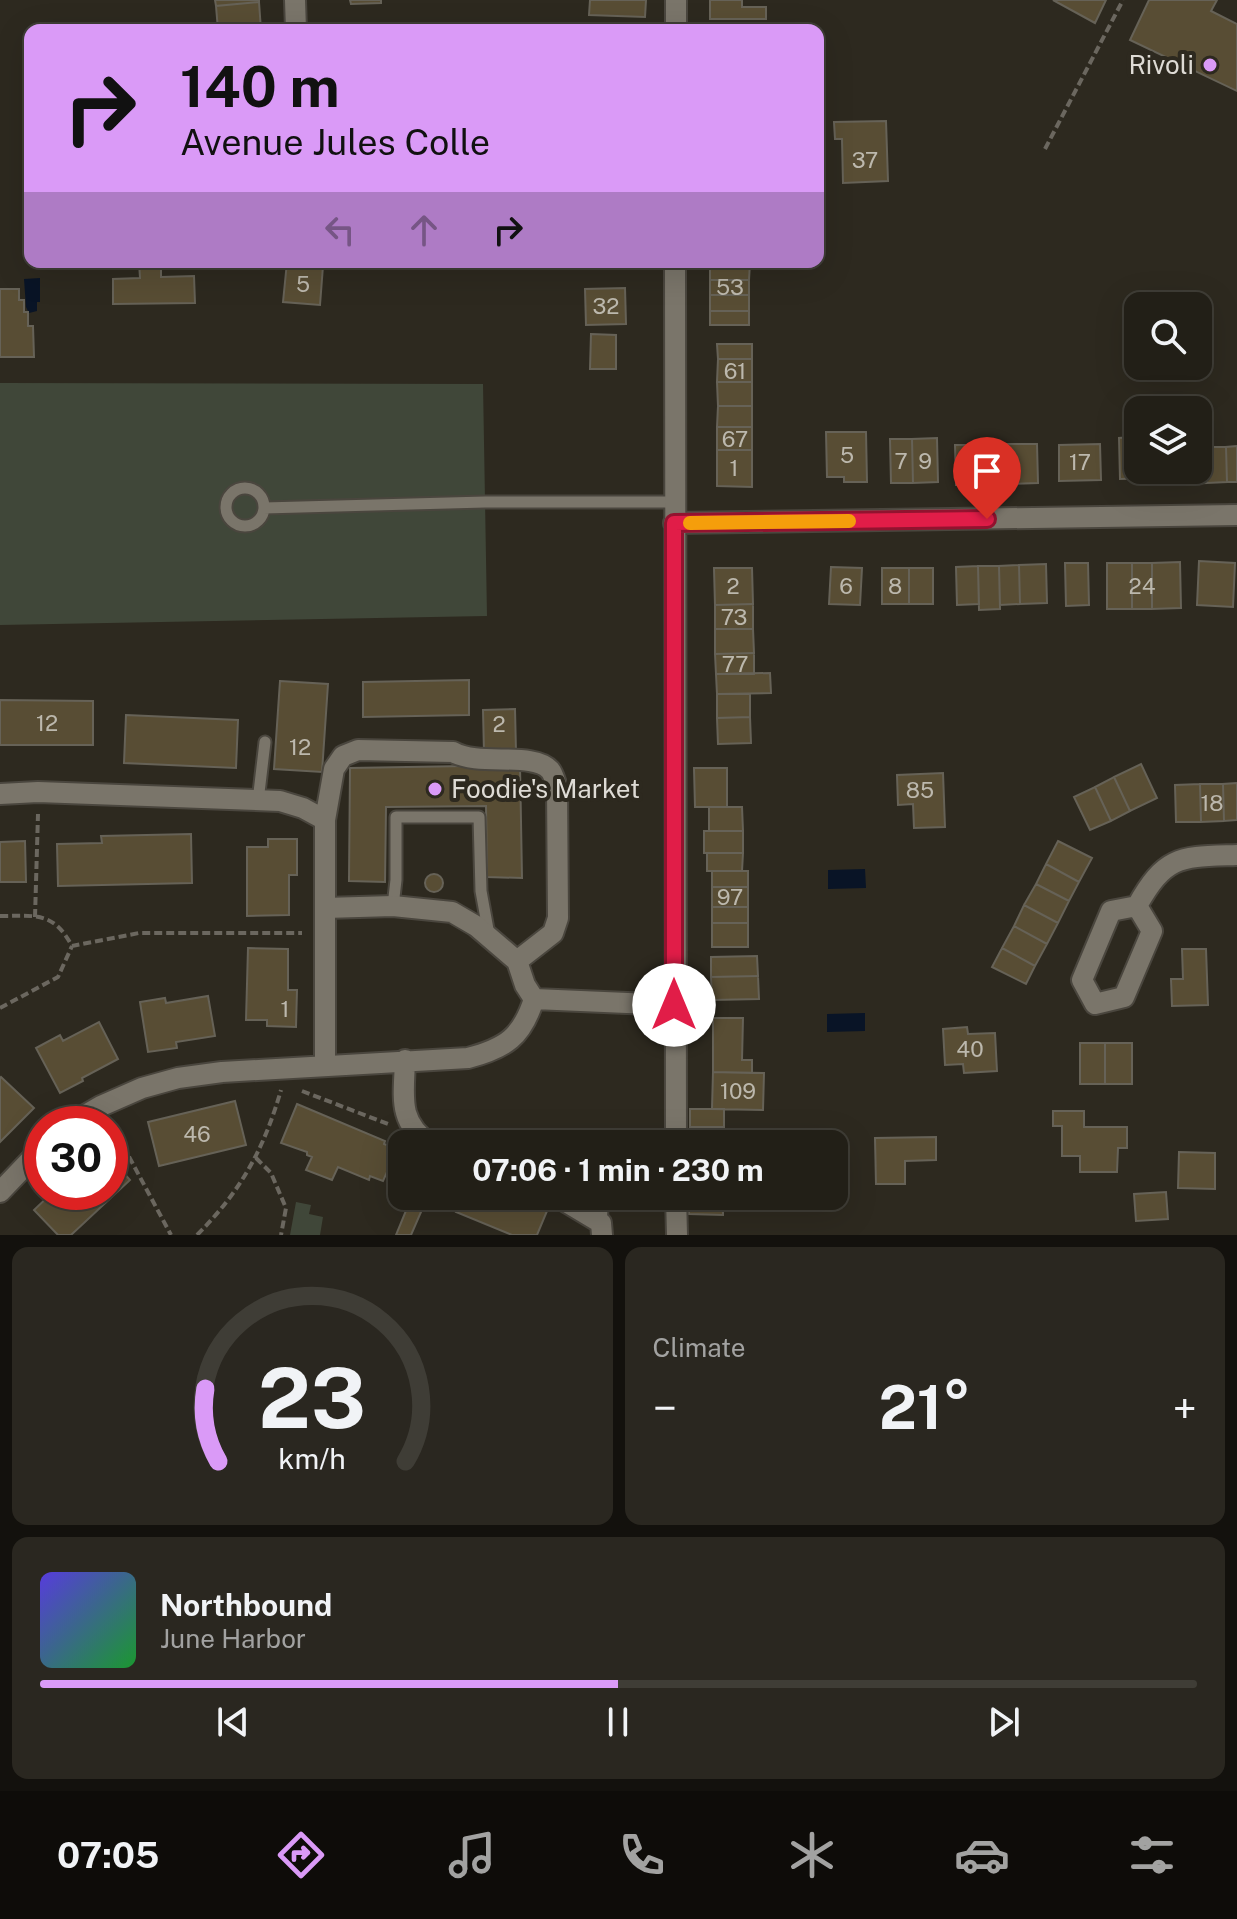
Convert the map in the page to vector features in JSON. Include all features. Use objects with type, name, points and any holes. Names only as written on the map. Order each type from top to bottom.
[{"type":"street","points":[[295,0],[296,24]]},
{"type":"street","points":[[676,0],[676,24]]},
{"type":"street","points":[[675,268],[676,1130]]},
{"type":"street","points":[[674,523],[1237,515]]},
{"type":"street","points":[[325,1065],[325,820],[334,769],[343,756],[358,750],[453,752],[466,760],[530,761],[552,772],[557,787],[558,918],[553,933],[517,961]]},
{"type":"street","points":[[0,794],[38,792],[280,801],[303,808],[325,820]]},
{"type":"street","points":[[1137,906],[1152,879],[1168,865],[1197,856],[1237,855]]},
{"type":"street","points":[[325,908],[393,906],[452,912],[489,936],[517,961],[525,985],[534,999]]},
{"type":"street","points":[[1137,906],[1152,931],[1124,997],[1095,1004],[1082,980],[1111,911],[1137,906]]},
{"type":"street","points":[[534,999],[674,1005]]},
{"type":"street","points":[[101,1106],[142,1088],[178,1078],[222,1072],[468,1058],[493,1051],[516,1035],[525,1024],[534,999]]},
{"type":"street","points":[[405,1060],[405,1114],[417,1130]]},
{"type":"street","points":[[0,1192],[24,1167]]},
{"type":"street","points":[[575,1210],[601,1229]]},
{"type":"street","points":[[676,1210],[677,1235]]},
{"type":"lane","points":[[264,508],[485,502],[674,502]]},
{"type":"lane","points":[[258,801],[265,742]]},
{"type":"lane","points":[[393,906],[396,817],[479,817],[481,891],[489,936]]},
{"type":"path","points":[[1045,149],[1123,0]]},
{"type":"path","points":[[35,917],[38,792]]},
{"type":"path","points":[[0,916],[35,917],[50,921],[62,927],[72,946]]},
{"type":"path","points":[[72,946],[139,933],[325,933]]},
{"type":"path","points":[[0,1008],[58,977],[72,946]]},
{"type":"path","points":[[197,1235],[225,1207],[256,1158],[283,1083]]},
{"type":"path","points":[[297,1089],[400,1130]]},
{"type":"path","points":[[128,1156],[171,1235]]},
{"type":"path","points":[[256,1158],[271,1173],[286,1208],[281,1235]]},
{"type":"green space","points":[[0,383],[483,384],[487,616],[0,625]]},
{"type":"green space","points":[[296,1202],[311,1205],[309,1214],[323,1217],[320,1235],[290,1235]]},
{"type":"water","points":[[40,278],[40,302],[37,302],[37,311],[29,313],[24,279]]},
{"type":"water","points":[[865,869],[866,888],[828,889],[828,870]]},
{"type":"water","points":[[865,1013],[865,1031],[827,1032],[827,1014]]},
{"type":"building","points":[[215,0],[259,0],[259,2],[216,6]]},
{"type":"building","points":[[350,0],[381,0],[381,3],[351,4]]},
{"type":"building","points":[[590,0],[646,0],[645,17],[589,15]]},
{"type":"building","points":[[710,0],[742,0],[742,7],[766,7],[766,19],[710,19]]},
{"type":"building","points":[[1053,0],[1106,0],[1095,23]]},
{"type":"building","name":"Rivoli","points":[[1149,0],[1217,0],[1211,11],[1237,24],[1237,91],[1130,40]]},
{"type":"building","points":[[259,2],[261,24],[218,24],[216,6]]},
{"type":"building","points":[[886,121],[888,181],[843,183],[842,139],[835,139],[834,122]]},
{"type":"building","points":[[139,268],[161,268],[161,277],[194,276],[195,303],[113,304],[113,279],[140,278]]},
{"type":"building","points":[[286,268],[323,268],[320,305],[283,302]]},
{"type":"building","points":[[710,268],[750,268],[749,280],[710,280]]},
{"type":"building","points":[[710,280],[749,280],[749,295],[710,295]]},
{"type":"building","points":[[625,288],[626,324],[586,325],[585,289]]},
{"type":"building","points":[[0,289],[19,289],[19,300],[24,300],[24,312],[28,312],[28,326],[33,326],[34,357],[0,357]]},
{"type":"building","points":[[710,295],[749,295],[749,311],[710,311]]},
{"type":"building","points":[[710,311],[749,311],[749,325],[710,325]]},
{"type":"building","points":[[591,334],[616,335],[616,369],[590,369]]},
{"type":"building","points":[[717,344],[752,344],[752,359],[718,359]]},
{"type":"building","points":[[718,359],[752,359],[752,382],[717,382]]},
{"type":"building","points":[[717,382],[752,382],[752,406],[718,406]]},
{"type":"building","points":[[718,406],[752,406],[752,427],[717,427]]},
{"type":"building","points":[[717,427],[752,427],[752,450],[717,450]]},
{"type":"building","points":[[826,432],[866,432],[867,482],[844,482],[844,477],[827,477]]},
{"type":"building","points":[[937,438],[938,482],[913,483],[912,439]]},
{"type":"building","points":[[1119,438],[1124,438],[1124,479],[1120,479]]},
{"type":"building","points":[[890,439],[912,439],[913,483],[891,483]]},
{"type":"building","points":[[1008,444],[1009,484],[985,485],[984,445]]},
{"type":"building","points":[[1008,444],[1037,444],[1038,483],[1009,484]]},
{"type":"building","points":[[1100,444],[1101,480],[1059,481],[1059,445]]},
{"type":"building","points":[[955,445],[984,445],[985,485],[956,485]]},
{"type":"building","points":[[1237,446],[1237,482],[1227,482],[1226,447]]},
{"type":"building","points":[[1212,447],[1226,447],[1227,482],[1212,483]]},
{"type":"building","points":[[717,450],[752,450],[752,487],[717,486]]},
{"type":"building","points":[[1199,561],[1235,563],[1233,607],[1197,605]]},
{"type":"building","points":[[1180,562],[1181,608],[1152,609],[1152,563]]},
{"type":"building","points":[[1065,563],[1088,563],[1089,605],[1066,606]]},
{"type":"building","points":[[1107,563],[1132,563],[1132,609],[1107,609]]},
{"type":"building","points":[[1132,563],[1152,563],[1152,609],[1132,609]]},
{"type":"building","points":[[1046,564],[1047,603],[1020,604],[1019,565]]},
{"type":"building","points":[[1019,565],[1020,604],[1000,605],[999,566]]},
{"type":"building","points":[[978,566],[979,604],[957,605],[956,567]]},
{"type":"building","points":[[978,566],[999,566],[1000,609],[979,610]]},
{"type":"building","points":[[831,567],[862,568],[860,605],[829,604]]},
{"type":"building","points":[[714,568],[752,568],[753,604],[715,605]]},
{"type":"building","points":[[882,568],[909,568],[909,604],[882,604]]},
{"type":"building","points":[[909,568],[933,568],[933,604],[909,604]]},
{"type":"building","points":[[753,604],[753,629],[715,629],[715,605]]},
{"type":"building","points":[[715,629],[753,629],[754,653],[715,654]]},
{"type":"building","points":[[754,653],[754,674],[716,674],[715,654]]},
{"type":"building","points":[[770,673],[771,693],[717,694],[716,674]]},
{"type":"building","points":[[469,680],[469,715],[363,717],[363,682]]},
{"type":"building","points":[[280,681],[328,684],[322,772],[274,769]]},
{"type":"building","points":[[717,694],[750,694],[750,717],[717,718]]},
{"type":"building","points":[[0,700],[93,701],[93,745],[0,745]]},
{"type":"building","points":[[515,709],[516,752],[484,753],[483,710]]},
{"type":"building","points":[[126,715],[238,720],[236,768],[124,763]]},
{"type":"building","points":[[750,717],[751,743],[718,744],[717,718]]},
{"type":"building","points":[[1141,764],[1157,798],[1130,811],[1114,777]]},
{"type":"building","points":[[520,765],[522,878],[487,877],[486,806],[386,807],[385,882],[349,881],[350,768]]},
{"type":"building","points":[[694,768],[727,768],[727,807],[695,807]]},
{"type":"building","points":[[943,773],[945,827],[914,828],[913,804],[898,805],[897,775]]},
{"type":"building","points":[[1114,777],[1130,811],[1111,821],[1095,787]]},
{"type":"building","points":[[1237,783],[1237,820],[1224,821],[1223,784]]},
{"type":"building","points":[[1200,784],[1201,822],[1176,822],[1175,785]]},
{"type":"building","points":[[1200,784],[1223,784],[1224,821],[1201,822]]},
{"type":"building","points":[[1095,787],[1111,821],[1090,830],[1074,797]]},
{"type":"building","points":[[709,807],[742,807],[743,831],[709,831]]},
{"type":"building","points":[[704,831],[743,831],[743,853],[704,853]]},
{"type":"building","points":[[191,834],[192,883],[58,886],[57,844],[102,843],[101,836]]},
{"type":"building","points":[[268,839],[297,839],[297,875],[289,875],[289,915],[247,916],[247,847],[268,847]]},
{"type":"building","points":[[25,841],[26,882],[0,882],[0,842]]},
{"type":"building","points":[[1058,841],[1092,858],[1079,882],[1046,864]]},
{"type":"building","points":[[707,853],[743,853],[742,871],[707,871]]},
{"type":"building","points":[[1046,864],[1079,882],[1069,901],[1036,884]]},
{"type":"building","points":[[712,871],[748,871],[748,887],[712,887]]},
{"type":"building","points":[[434,874],[443,883],[434,892],[425,883]]},
{"type":"building","points":[[1036,884],[1069,901],[1058,923],[1024,905]]},
{"type":"building","points":[[712,887],[748,887],[748,907],[712,907]]},
{"type":"building","points":[[1024,905],[1058,923],[1047,944],[1014,926]]},
{"type":"building","points":[[712,907],[748,907],[748,923],[712,923]]},
{"type":"building","points":[[712,923],[748,923],[748,947],[712,947]]},
{"type":"building","points":[[1014,926],[1047,944],[1035,966],[1002,948]]},
{"type":"building","points":[[248,948],[288,949],[288,990],[297,990],[296,1027],[267,1026],[267,1020],[246,1020]]},
{"type":"building","points":[[1002,948],[1035,966],[1026,984],[992,967]]},
{"type":"building","points":[[1182,949],[1206,949],[1208,1005],[1172,1006],[1171,979],[1183,979]]},
{"type":"building","points":[[757,956],[758,976],[711,977],[711,957]]},
{"type":"building","points":[[758,976],[759,999],[712,1000],[711,977]]},
{"type":"building","points":[[208,996],[215,1036],[176,1042],[177,1048],[148,1052],[140,1002],[165,998],[166,1003]]},
{"type":"building","points":[[713,1018],[743,1018],[742,1060],[752,1060],[752,1073],[713,1072]]},
{"type":"building","points":[[99,1022],[118,1059],[60,1093],[36,1048],[60,1035],[63,1041]]},
{"type":"building","points":[[967,1027],[968,1034],[995,1033],[997,1071],[964,1073],[963,1064],[945,1065],[943,1029]]},
{"type":"building","points":[[1080,1043],[1105,1043],[1105,1084],[1080,1084]]},
{"type":"building","points":[[1105,1043],[1132,1043],[1132,1084],[1105,1084]]},
{"type":"building","points":[[713,1072],[764,1073],[763,1110],[712,1109]]},
{"type":"building","points":[[0,1078],[32,1106],[24,1106],[24,1118],[0,1142]]},
{"type":"building","points":[[235,1101],[246,1145],[159,1166],[148,1122]]},
{"type":"building","points":[[297,1104],[385,1141],[384,1144],[388,1146],[388,1172],[383,1181],[370,1176],[369,1180],[338,1167],[332,1180],[306,1170],[312,1157],[307,1152],[281,1143]]},
{"type":"building","points":[[690,1109],[724,1109],[724,1127],[690,1127]]},
{"type":"building","points":[[1053,1111],[1084,1111],[1084,1127],[1127,1127],[1127,1148],[1118,1148],[1117,1172],[1080,1172],[1080,1156],[1062,1156],[1062,1126],[1053,1126]]},
{"type":"building","points":[[690,1127],[724,1127],[724,1130],[690,1130]]},
{"type":"building","points":[[936,1137],[936,1160],[905,1161],[905,1184],[876,1184],[875,1138]]},
{"type":"building","points":[[1179,1152],[1215,1153],[1215,1189],[1178,1188]]},
{"type":"building","points":[[1166,1192],[1168,1219],[1136,1221],[1134,1194]]},
{"type":"building","points":[[34,1210],[98,1210],[71,1235],[58,1235]]},
{"type":"building","points":[[406,1210],[422,1210],[411,1235],[396,1235]]},
{"type":"building","points":[[689,1210],[723,1210],[723,1215],[689,1214]]},
{"type":"building","points":[[547,1211],[537,1235],[512,1235],[456,1212]]},
{"type":"slow traffic","points":[[690,523],[849,521]]},
{"type":"place","name":"Rivoli","points":[[1210,65]]},
{"type":"place","name":"Foodie's Market","points":[[435,789]]},
{"type":"route","points":[[674,1005],[674,523],[987,519]]}]
